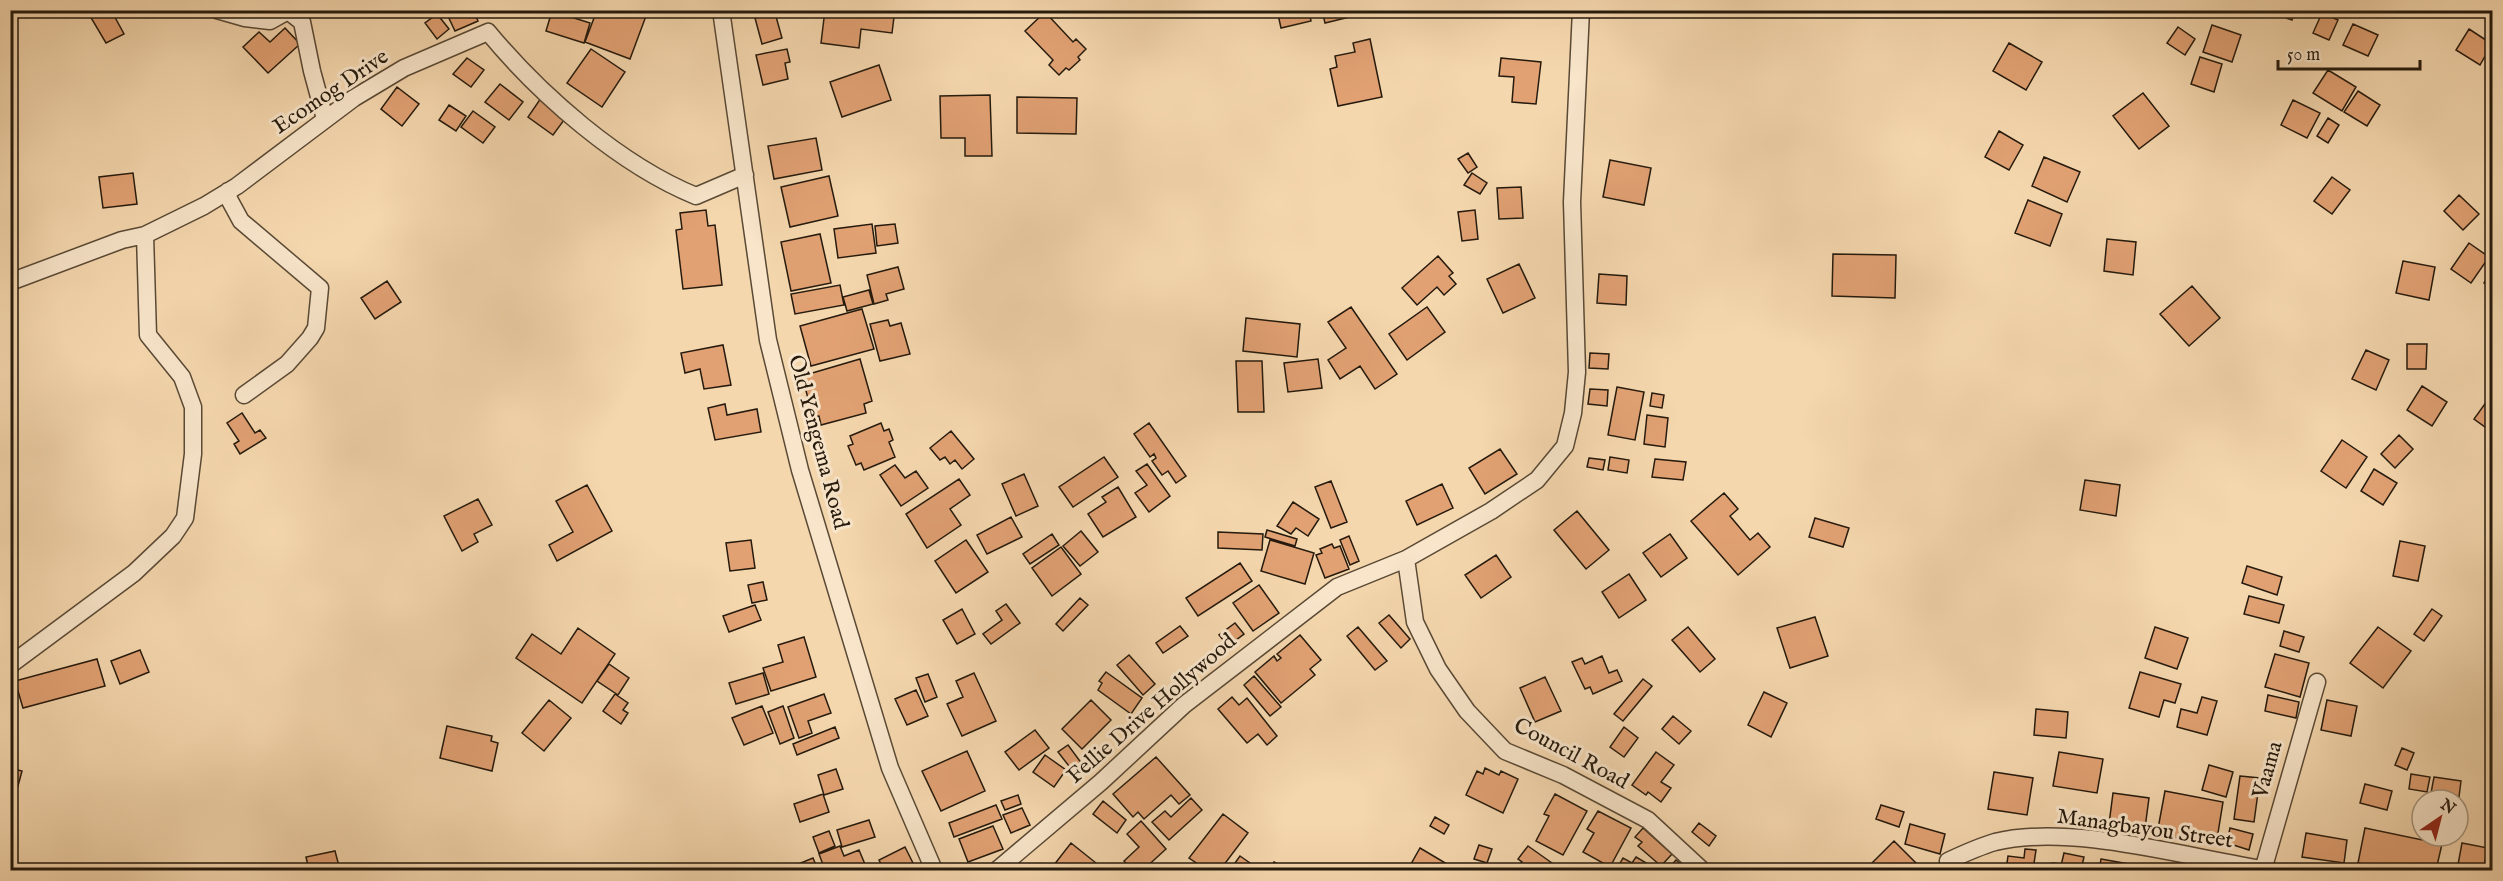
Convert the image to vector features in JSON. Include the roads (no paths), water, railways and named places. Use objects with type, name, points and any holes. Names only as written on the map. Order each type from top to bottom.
[{"type":"street","points":[[217,10],[245,18],[270,21],[288,11],[302,22],[325,119]]},
{"type":"street","name":"Old Yengema Road","points":[[721,10],[768,340],[800,470],[891,768],[934,870]]},
{"type":"street","name":"Fellie Drive Hollywood","points":[[997,870],[1101,782],[1184,705],[1337,587],[1406,559],[1491,511],[1537,480],[1565,446],[1577,372],[1572,270],[1572,202],[1581,10]]},
{"type":"street","name":"Ecomog Drive","points":[[10,282],[122,240],[144,236],[228,191],[354,98],[404,68],[488,32],[512,61],[605,143],[668,184],[696,196],[745,176]]},
{"type":"street","points":[[228,191],[229,199],[241,221],[320,288],[316,328],[310,338],[287,364],[244,395]]},
{"type":"street","points":[[10,665],[134,573],[173,536],[185,518],[193,454],[193,407],[182,377],[148,335],[144,236]]},
{"type":"street","name":"Council Road","points":[[1406,559],[1415,622],[1438,669],[1475,719],[1505,750],[1563,775],[1648,820],[1702,870]]},
{"type":"street","name":"Vaama","points":[[2264,870],[2317,682]]},
{"type":"street","name":"Managbayou Street","points":[[1948,861],[1996,842],[2069,838],[2138,847],[2268,870]]}]
